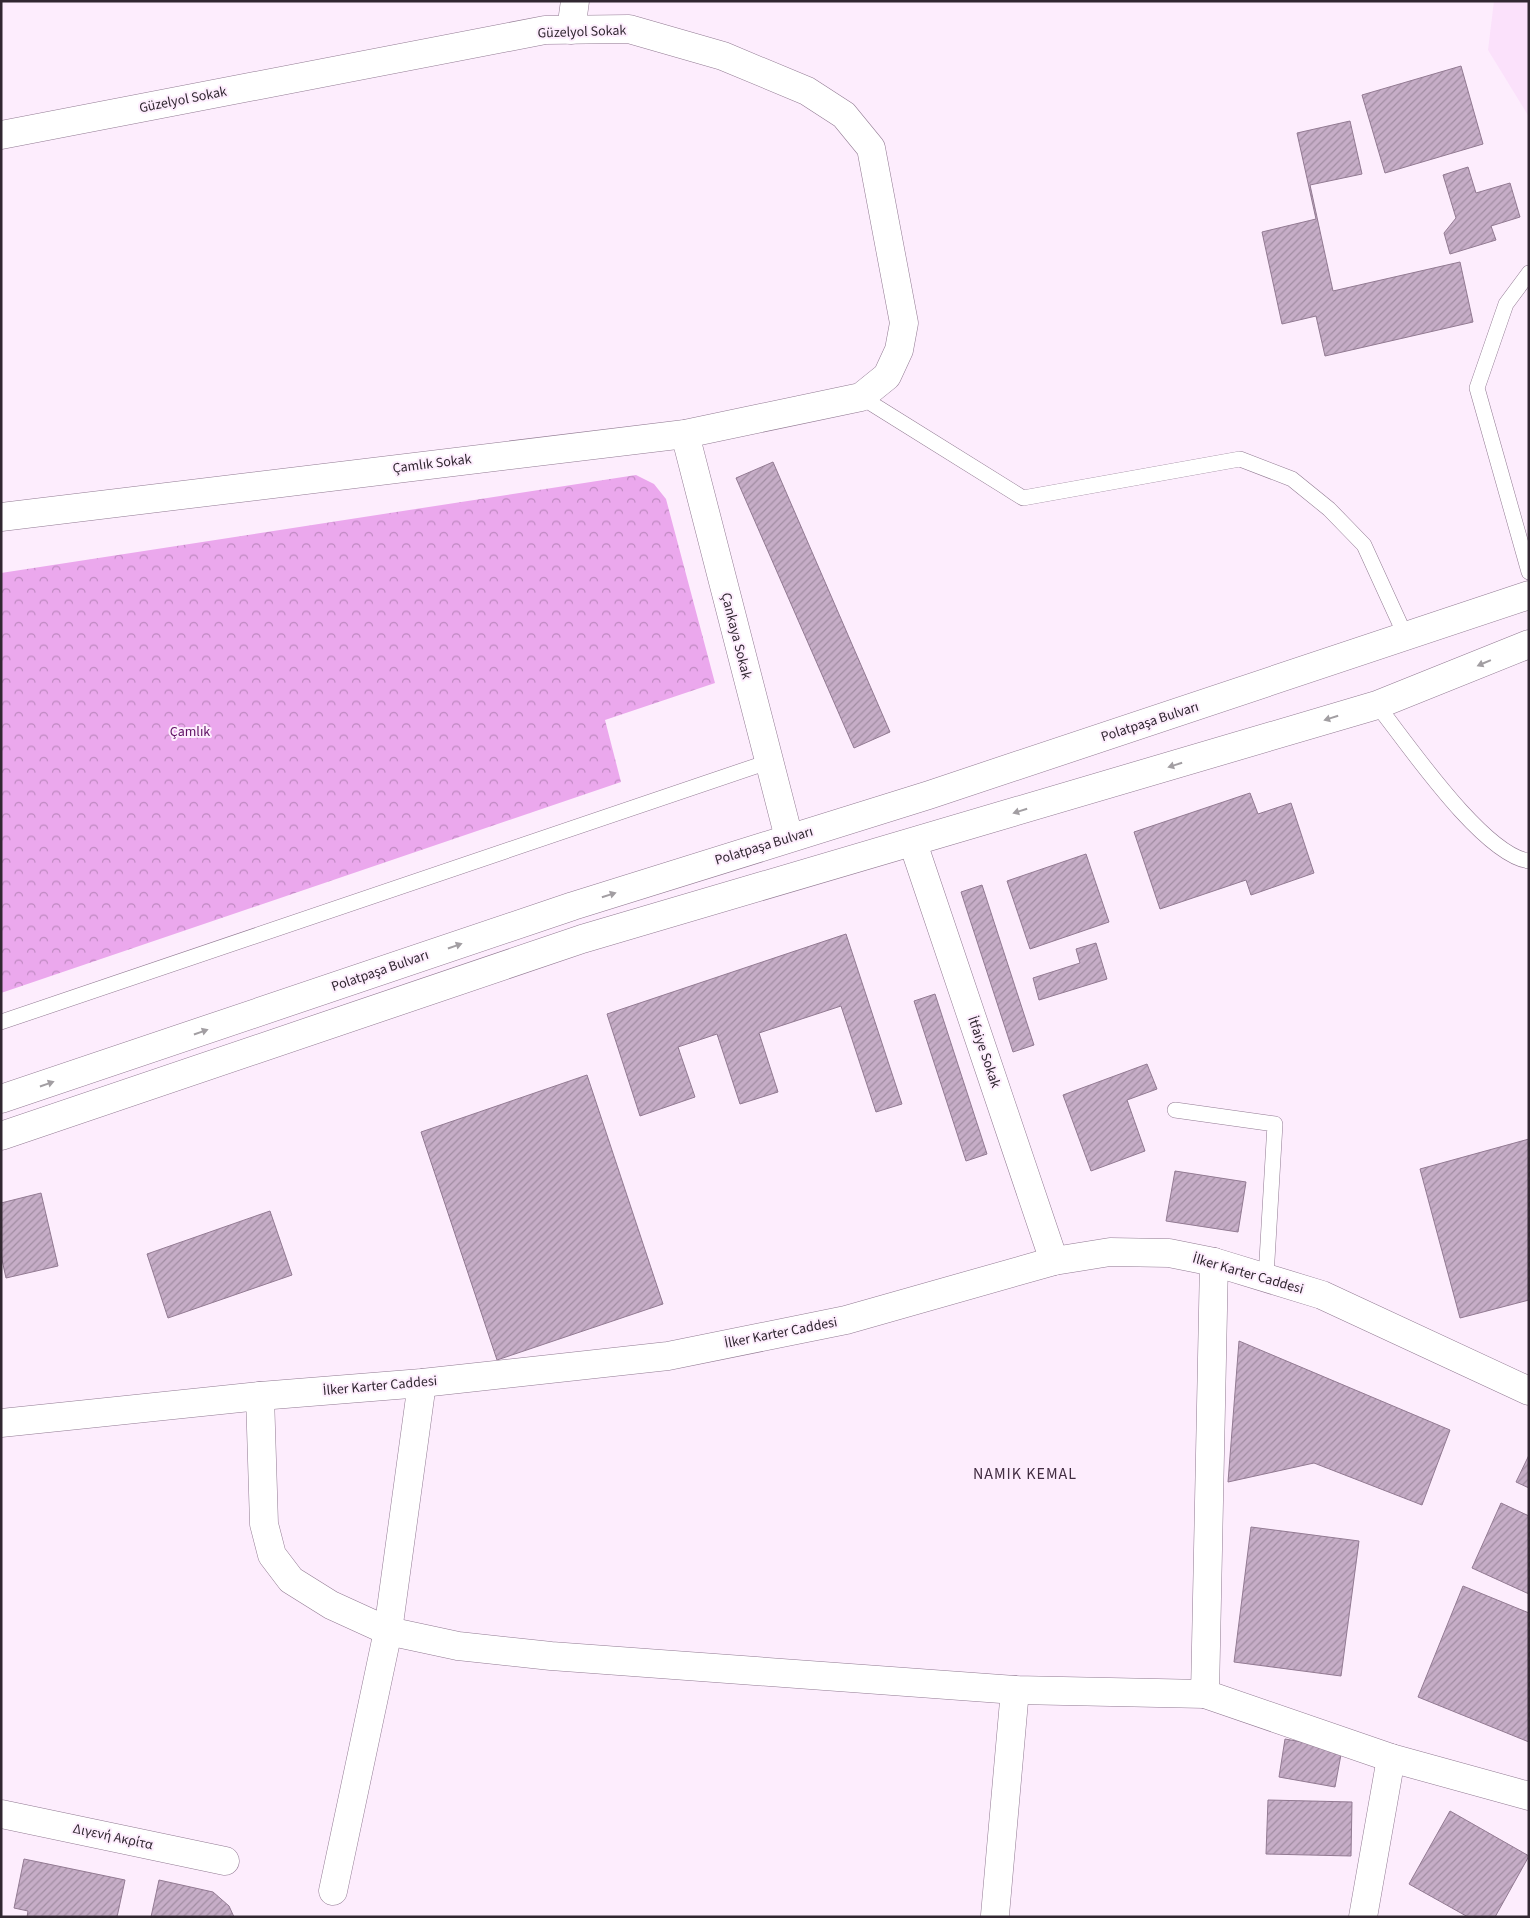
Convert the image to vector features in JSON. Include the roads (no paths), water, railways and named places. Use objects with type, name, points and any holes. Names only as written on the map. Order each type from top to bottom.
[{"type":"street","points":[[571,30],[575,1]]},
{"type":"street","name":"Güzelyol Sokak","points":[[1,135],[545,30],[630,29],[723,56],[807,91],[844,115],[871,148],[904,323],[899,350],[886,376],[860,397]]},
{"type":"street","name":"Çamlık Sokak","points":[[1,517],[684,434],[860,397]]},
{"type":"street","name":"Çankaya Sokak","points":[[684,434],[789,838]]},
{"type":"street","name":"Polatpaşa Bulvarı","points":[[1,1099],[573,906],[929,795],[1529,595]]},
{"type":"street","points":[[1,1136],[582,938],[799,874],[913,843],[1377,705],[1529,644]]},
{"type":"street","name":"İtfaiye Sokak","points":[[913,843],[1054,1261]]},
{"type":"street","name":"İlker Karter Caddesi","points":[[1,1423],[260,1396],[422,1384],[668,1356],[846,1320],[1054,1261],[1110,1252],[1169,1253],[1214,1262],[1322,1295],[1529,1391]]},
{"type":"street","points":[[1205,1694],[1214,1262]]},
{"type":"street","points":[[333,1891],[388,1631],[422,1384]]},
{"type":"street","points":[[260,1396],[264,1524],[272,1555],[291,1580],[332,1605],[388,1631],[458,1646],[551,1656],[1015,1690],[1205,1694],[1391,1758],[1529,1796]]},
{"type":"street","points":[[995,1915],[1015,1690]]},
{"type":"street","points":[[1363,1917],[1391,1758]]},
{"type":"street","name":"Διγενή Ακρίτα","points":[[1,1814],[225,1861]]},
{"type":"lane","points":[[1529,273],[1506,304],[1477,388],[1529,572]]},
{"type":"lane","points":[[860,397],[1023,498],[1240,459],[1292,479],[1329,509],[1364,544],[1406,637]]},
{"type":"lane","points":[[1377,705],[1466,818],[1516,860],[1529,861]]},
{"type":"lane","points":[[1,1022],[768,762]]},
{"type":"lane","points":[[1175,1110],[1275,1124],[1266,1277]]},
{"type":"district","name":"NAMIK KEMAL","points":[[1025,1474]]},
{"type":"park label","name":"Çamlık","points":[[190,732]]}]
